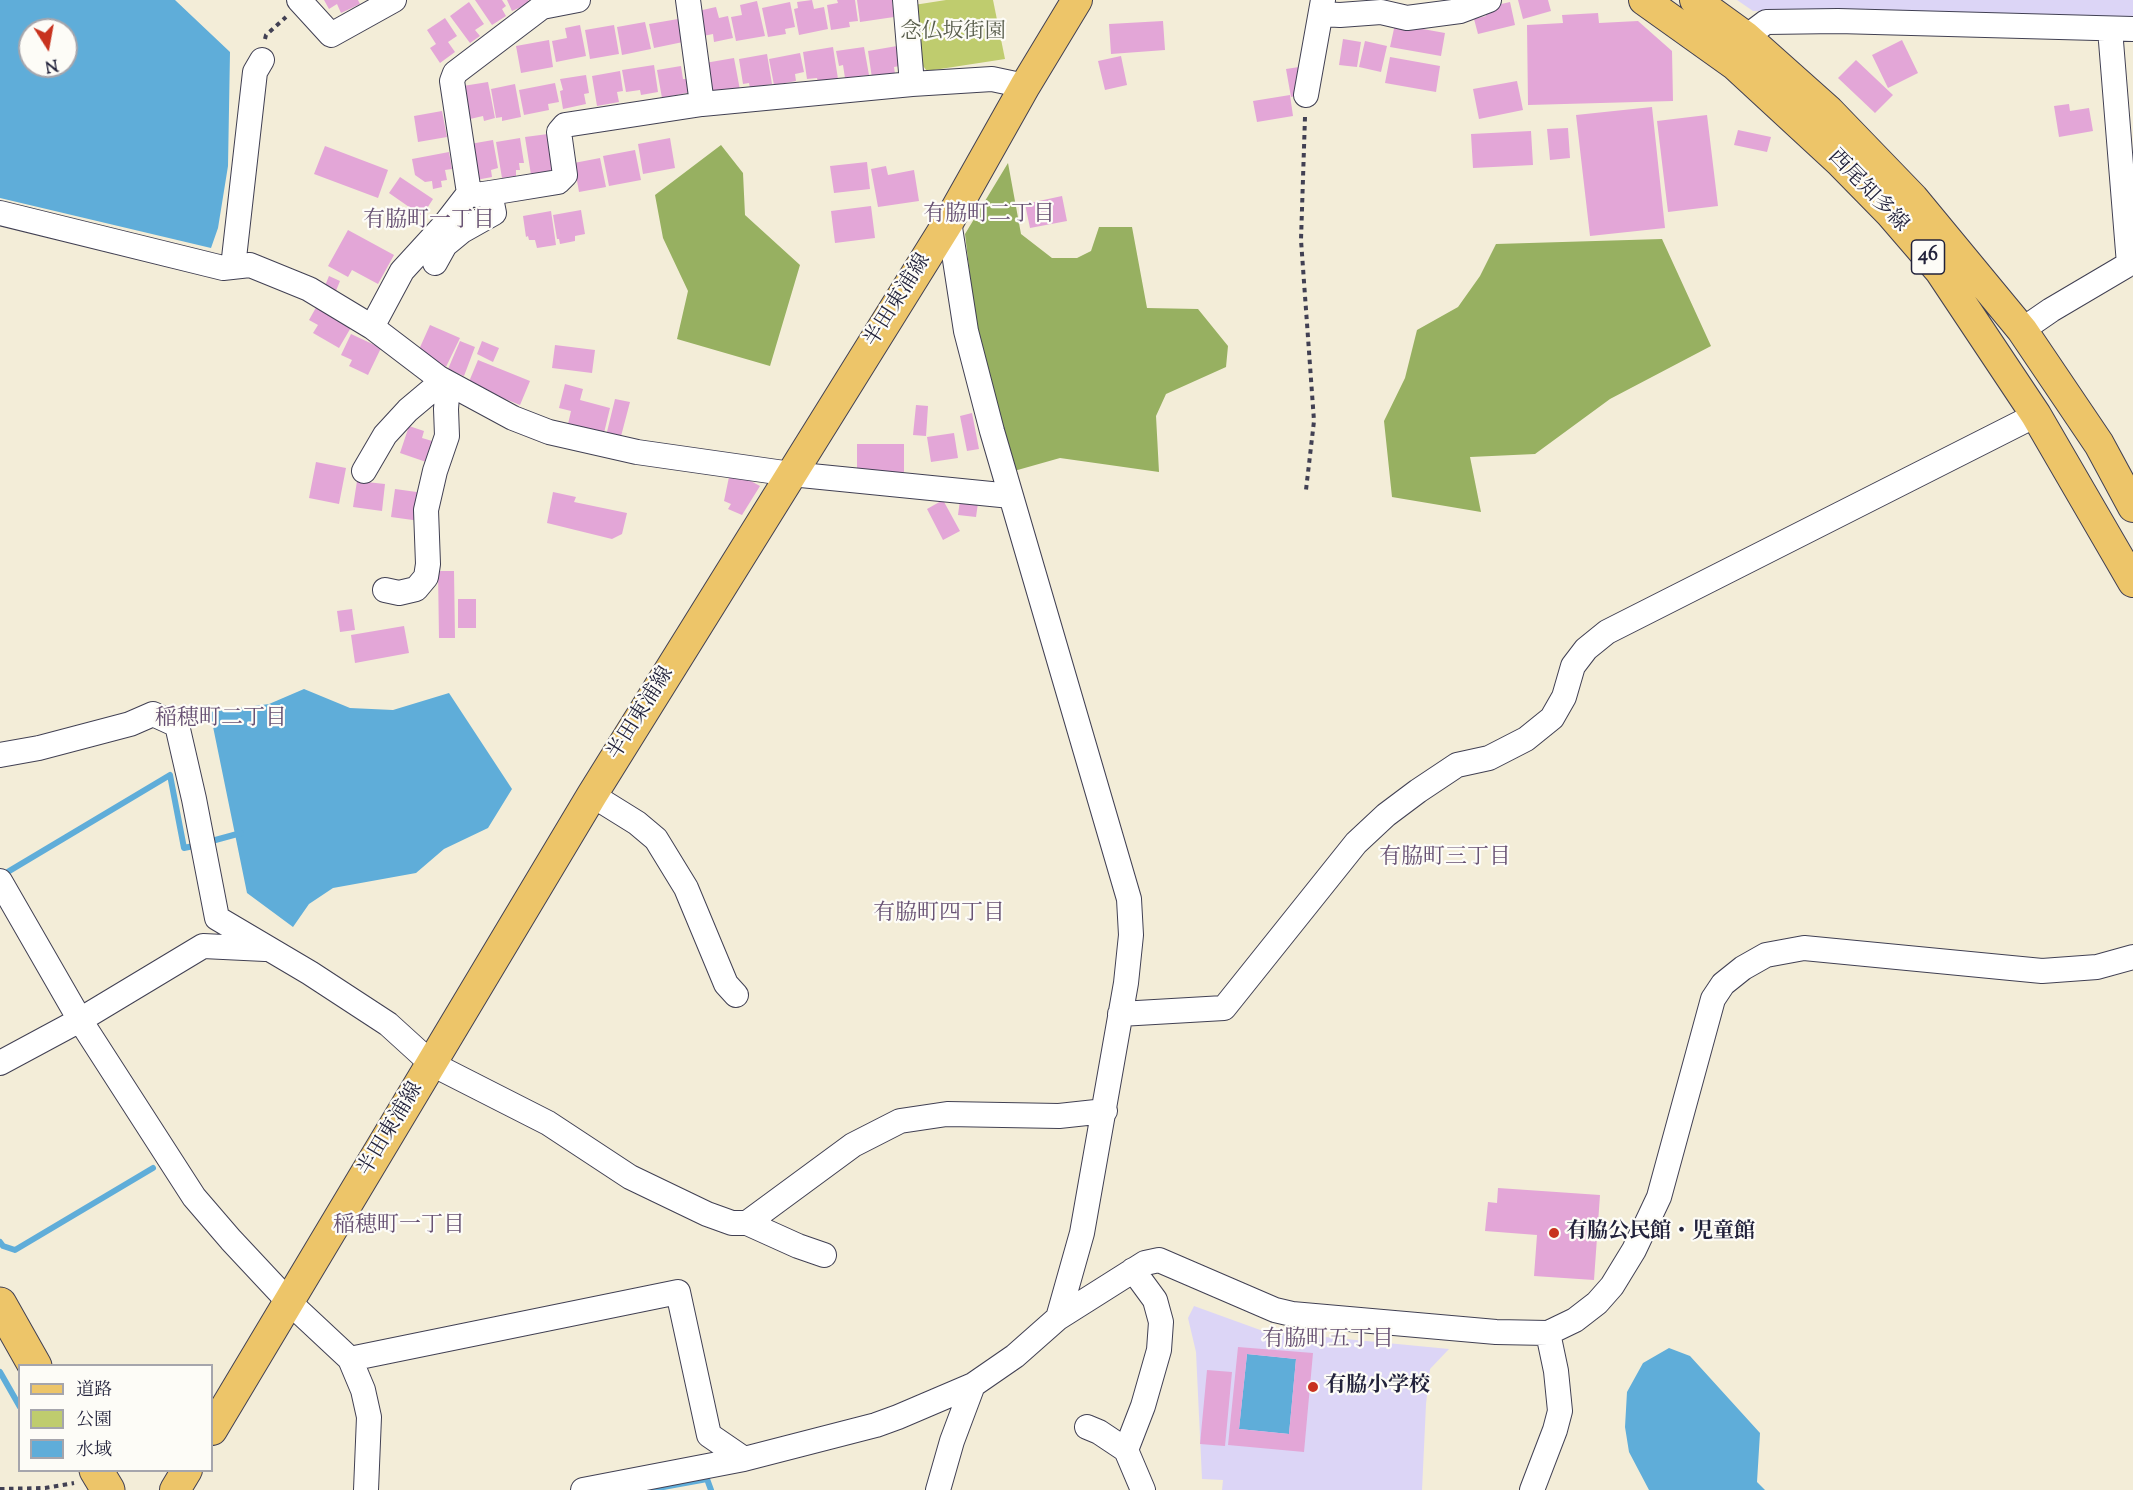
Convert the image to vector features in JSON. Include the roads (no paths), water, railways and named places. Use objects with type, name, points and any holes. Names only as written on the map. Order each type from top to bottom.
[{"type":"highway","points":[[0,1304],[34,1364]]},
{"type":"main road","name":"半田東浦線","points":[[213,1428],[592,795],[949,221],[1025,86],[1077,0]]},
{"type":"main road","name":"西尾知多線","points":[[1644,0],[1735,65],[1840,162],[1890,213],[1940,271],[2036,416],[2133,582]]},
{"type":"main road","name":"西尾知多線","points":[[1695,0],[1746,37],[1829,111],[1913,198],[2022,330],[2099,444],[2133,507]]},
{"type":"main road","points":[[175,1490],[186,1472]]},
{"type":"street","points":[[300,2],[331,35],[394,0]]},
{"type":"street","points":[[435,263],[445,245],[462,231],[494,213],[479,193],[452,81],[455,73],[542,7],[578,0]]},
{"type":"street","points":[[688,0],[702,104]]},
{"type":"street","points":[[905,0],[912,84]]},
{"type":"street","points":[[1306,95],[1322,7],[1340,15],[1381,12],[1407,18],[1460,11],[1489,0]]},
{"type":"street","points":[[1746,37],[1766,22],[1838,21],[2122,29],[2131,264],[2022,330]]},
{"type":"street","points":[[233,267],[255,72],[262,60]]},
{"type":"street","points":[[372,327],[402,271],[445,224],[479,193],[558,182],[565,175],[559,132],[565,125],[702,104],[912,84],[992,79],[1025,86]]},
{"type":"street","points":[[0,213],[223,268],[250,265],[309,289],[372,327],[443,380],[513,418],[549,432],[637,452],[791,474],[1011,496]]},
{"type":"street","points":[[949,221],[966,331],[1011,496],[1129,899],[1131,935],[1126,983],[1105,1111],[1082,1233],[1058,1318]]},
{"type":"street","points":[[364,471],[385,435],[408,410],[443,380]]},
{"type":"street","points":[[385,590],[399,593],[416,589],[426,578],[428,564],[426,510],[435,471],[447,436],[443,380]]},
{"type":"street","points":[[1120,1014],[1224,1008],[1356,843],[1386,815],[1457,765],[1488,758],[1526,740],[1552,718],[1564,697],[1573,666],[1586,649],[1607,632],[2036,416]]},
{"type":"street","points":[[1,750],[39,748],[130,724],[153,714],[177,725],[217,918],[310,973],[388,1024],[432,1064],[548,1123],[630,1177],[707,1214],[732,1223],[747,1223],[824,1255]]},
{"type":"street","points":[[592,795],[637,823],[656,839],[686,888],[726,984],[736,995]]},
{"type":"street","points":[[3,885],[80,1020],[194,1197],[289,1302],[350,1359],[363,1390],[369,1417],[366,1490]]},
{"type":"street","points":[[0,1063],[80,1020],[203,946],[267,949]]},
{"type":"street","points":[[583,1490],[630,1485],[876,1425],[974,1385],[1015,1356],[1058,1318],[1145,1263],[1159,1260],[1275,1310],[1292,1314],[1496,1332],[1548,1333],[1575,1320],[1597,1303],[1612,1286],[1634,1250],[1659,1197],[1713,999],[1723,984],[1743,968],[1766,955],[1804,948],[2042,971],[2097,968],[2133,957]]},
{"type":"street","points":[[747,1223],[853,1145],[900,1121],[946,1114],[1059,1116],[1105,1111]]},
{"type":"street","points":[[1126,1450],[1143,1406],[1159,1350],[1161,1322],[1155,1300],[1133,1270]]},
{"type":"street","points":[[350,1359],[678,1292],[709,1435],[744,1458]]},
{"type":"street","points":[[1532,1490],[1560,1411],[1556,1371],[1548,1333]]},
{"type":"street","points":[[938,1490],[952,1442],[974,1385]]},
{"type":"street","points":[[1087,1427],[1126,1450],[1143,1490]]},
{"type":"water","points":[[0,0],[175,0],[230,52],[228,166],[218,228],[211,248],[0,198]]},
{"type":"water","points":[[304,689],[350,708],[393,710],[449,693],[512,789],[488,828],[444,849],[416,873],[333,888],[309,904],[293,927],[247,893],[210,712],[269,704]]},
{"type":"water","points":[[1669,1348],[1690,1356],[1760,1433],[1757,1482],[1765,1490],[1649,1490],[1629,1452],[1625,1427],[1627,1392],[1643,1363]]},
{"type":"water","points":[[1247,1354],[1296,1359],[1289,1434],[1239,1429]]},
{"type":"waterway","points":[[1,876],[170,775],[184,848],[198,845]]},
{"type":"waterway","points":[[208,842],[241,833]]},
{"type":"waterway","points":[[0,1242],[3,1246],[15,1250],[153,1168]]},
{"type":"waterway","points":[[0,1372],[18,1404]]},
{"type":"waterway","points":[[647,1490],[707,1479],[711,1490]]},
{"type":"place","name":"有脇公民館・児童館","points":[[1554,1233]]},
{"type":"place","name":"有脇小学校","points":[[1313,1387]]},
{"type":"district","name":"有脇町二丁目","points":[[989,216]]},
{"type":"district","name":"有脇町一丁目","points":[[429,222]]},
{"type":"district","name":"稲穂町二丁目","points":[[221,720]]},
{"type":"district","name":"有脇町三丁目","points":[[1445,859]]},
{"type":"district","name":"有脇町四丁目","points":[[939,915]]},
{"type":"district","name":"稲穂町一丁目","points":[[399,1227]]},
{"type":"district","name":"有脇町五丁目","points":[[1328,1341]]},
{"type":"park label","name":"念仏坂街園","points":[[953,33]]}]
